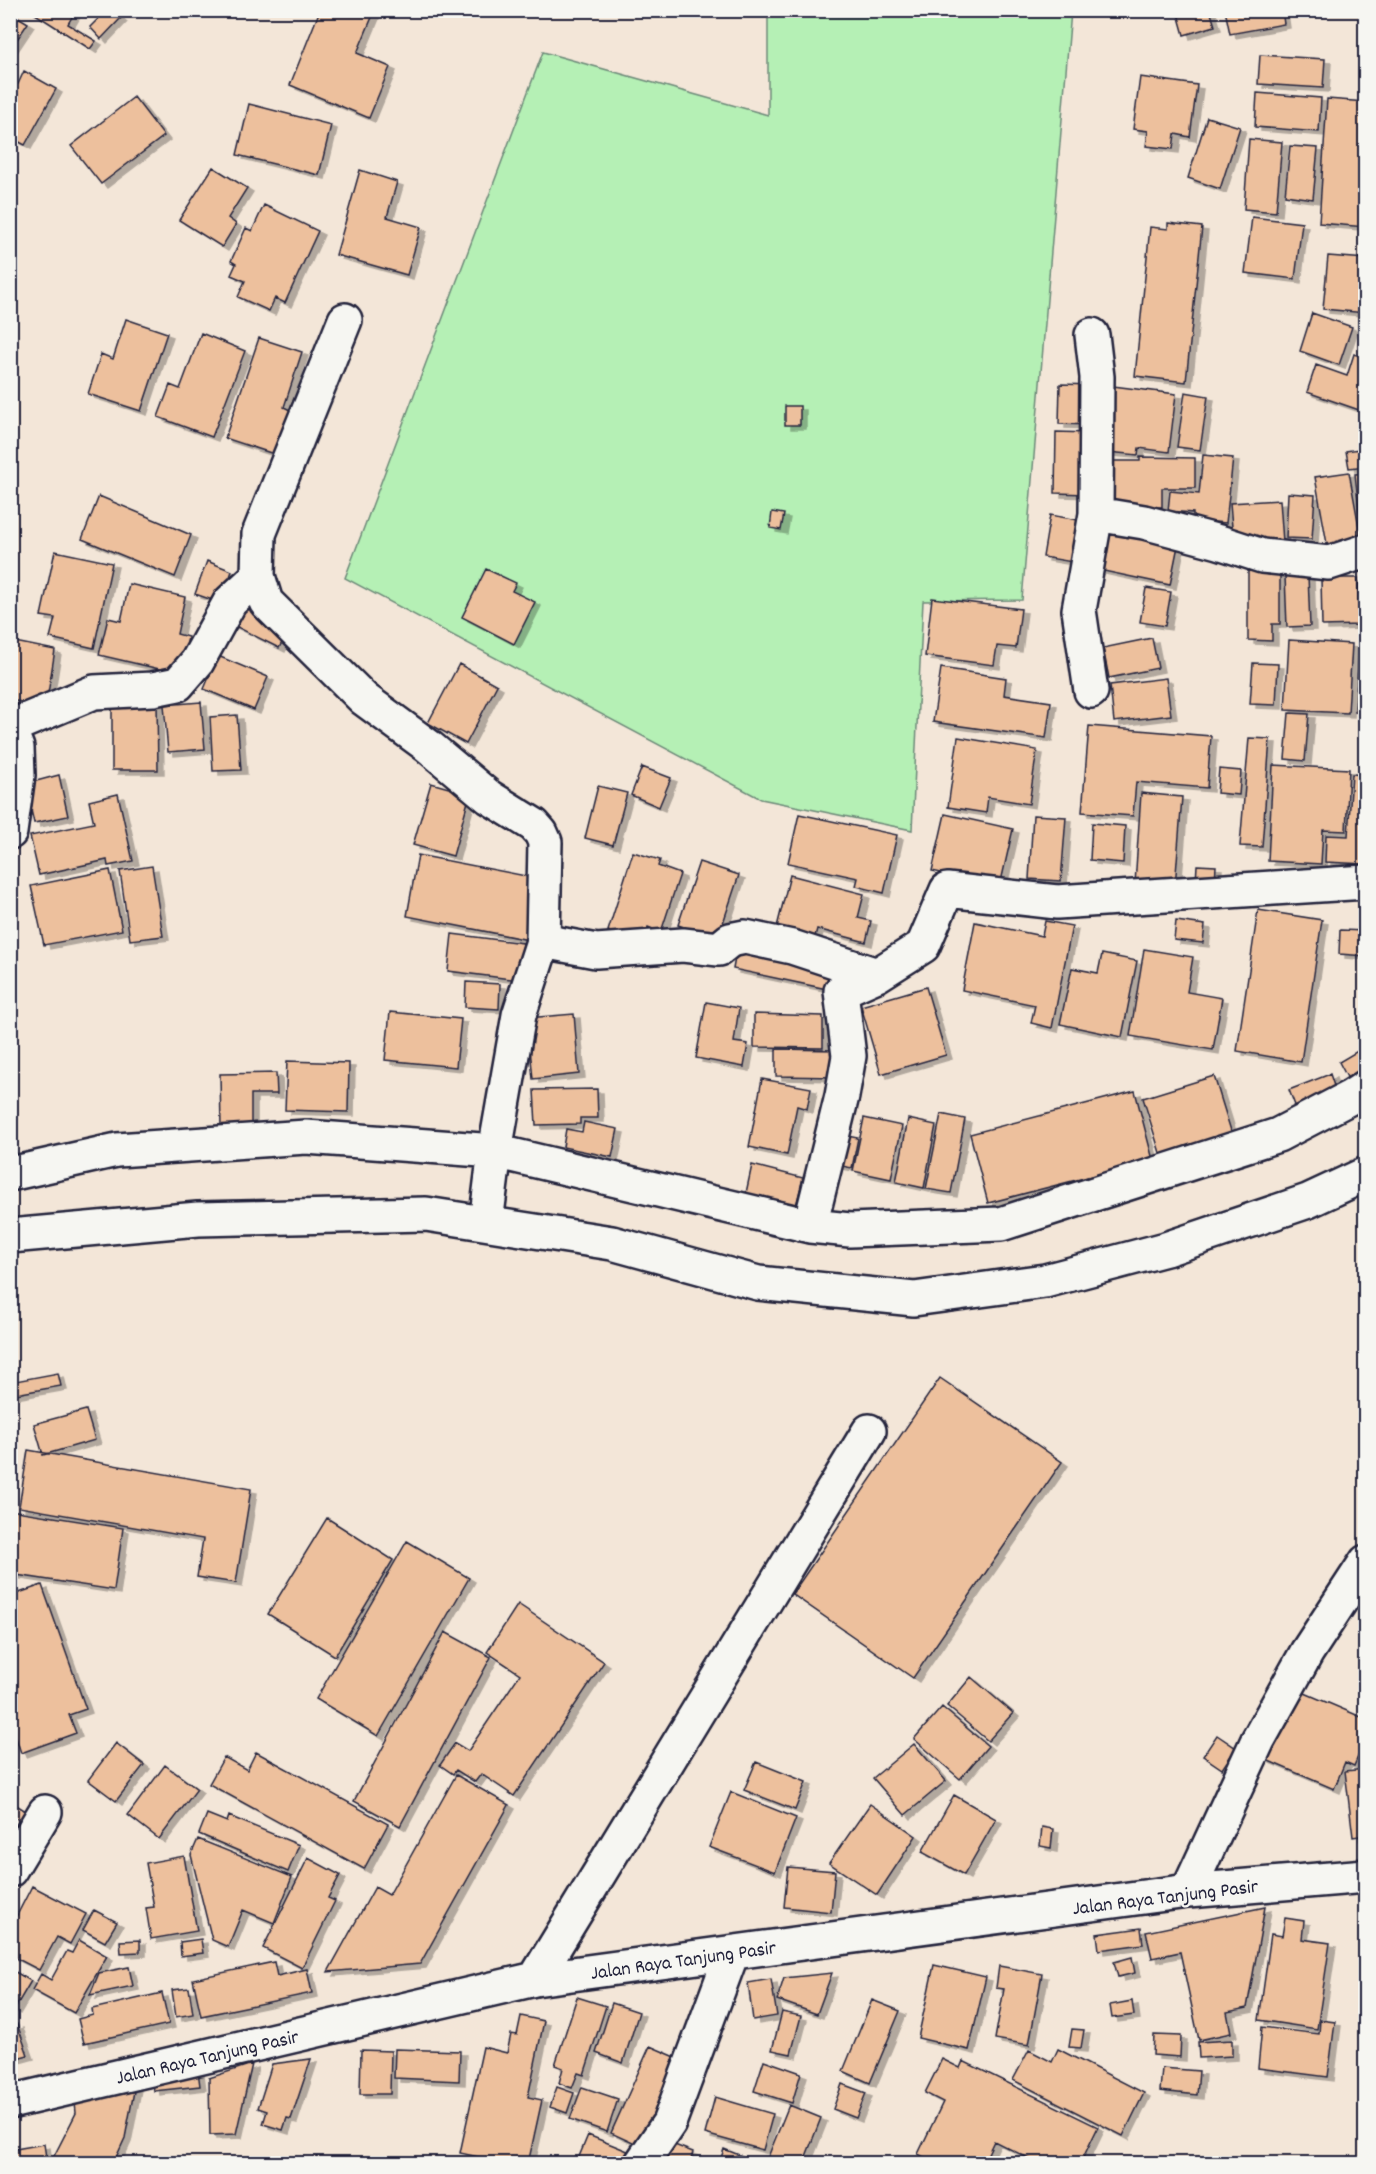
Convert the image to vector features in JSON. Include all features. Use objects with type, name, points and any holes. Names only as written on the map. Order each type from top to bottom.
[{"type":"street","points":[[345,320],[259,534],[258,576],[266,603],[364,699],[428,746],[489,797],[534,825],[545,842],[543,941],[519,1015],[487,1215]]},
{"type":"street","points":[[1091,691],[1079,610],[1096,514],[1096,377],[1092,335]]},
{"type":"street","points":[[1096,514],[1144,522],[1262,556],[1329,563],[1365,551]]},
{"type":"street","points":[[10,832],[18,775],[18,748],[10,729],[94,692],[177,684],[197,662],[230,602],[258,576]]},
{"type":"street","points":[[810,1226],[842,1096],[849,1056],[841,991],[876,975],[923,946],[947,890],[1057,902],[1365,882]]},
{"type":"street","points":[[543,941],[596,951],[684,945],[719,949],[730,940],[745,937],[792,947],[876,975]]},
{"type":"street","points":[[10,1174],[117,1150],[306,1137],[495,1158],[810,1226],[850,1230],[1002,1224],[1278,1135],[1349,1098],[1365,1087]]},
{"type":"street","points":[[10,1236],[198,1218],[487,1215],[612,1243],[758,1283],[914,1299],[1045,1281],[1166,1249],[1308,1201],[1365,1174]]},
{"type":"street","points":[[535,1979],[869,1431]]},
{"type":"street","points":[[1188,1891],[1258,1740],[1307,1652],[1365,1562]]},
{"type":"street","points":[[10,1870],[45,1812]]},
{"type":"street","name":"Jalan Raya Tanjung Pasir","points":[[10,2102],[535,1979],[1188,1891],[1365,1876]]},
{"type":"street","points":[[641,2163],[669,2123],[732,1953]]},
{"type":"green space","points":[[768,11],[1071,11],[1022,600],[923,601],[912,830],[761,799],[345,578],[543,52],[768,115]]},
{"type":"building","points":[[29,10],[76,10],[68,24],[96,41],[90,49]]},
{"type":"building","points":[[107,10],[112,10],[121,18],[101,39],[90,27]]},
{"type":"building","points":[[320,10],[375,10],[357,53],[390,67],[369,118],[290,85]]},
{"type":"building","points":[[1177,10],[1210,10],[1215,26],[1184,35]]},
{"type":"building","points":[[1225,10],[1282,10],[1284,24],[1230,34]]},
{"type":"building","points":[[10,12],[28,23],[10,50]]},
{"type":"building","points":[[1260,55],[1325,59],[1323,88],[1258,84]]},
{"type":"building","points":[[24,71],[56,89],[25,145],[10,137],[10,80],[18,84]]},
{"type":"building","points":[[1140,77],[1197,85],[1190,137],[1175,134],[1173,149],[1146,146],[1148,131],[1133,129]]},
{"type":"building","points":[[1257,93],[1321,98],[1319,132],[1255,127]]},
{"type":"building","points":[[134,97],[164,136],[101,184],[71,146]]},
{"type":"building","points":[[1327,99],[1366,102],[1366,227],[1319,223]]},
{"type":"building","points":[[249,104],[331,125],[319,175],[237,155]]},
{"type":"building","points":[[1207,117],[1240,127],[1220,189],[1188,178]]},
{"type":"building","points":[[1249,139],[1282,142],[1276,212],[1244,209]]},
{"type":"building","points":[[1290,146],[1318,148],[1313,199],[1285,195]]},
{"type":"building","points":[[213,167],[247,188],[228,218],[236,224],[222,247],[179,220]]},
{"type":"building","points":[[360,170],[397,182],[387,217],[421,227],[407,275],[336,255]]},
{"type":"building","points":[[264,205],[318,231],[285,303],[275,298],[269,311],[238,297],[245,281],[231,275],[236,264],[231,261],[246,228],[252,231]]},
{"type":"building","points":[[1252,217],[1302,223],[1295,279],[1245,273]]},
{"type":"building","points":[[1168,223],[1202,227],[1186,382],[1135,376],[1150,227],[1168,229]]},
{"type":"building","points":[[1328,256],[1366,259],[1366,313],[1323,309]]},
{"type":"building","points":[[1312,313],[1352,327],[1339,365],[1300,351]]},
{"type":"building","points":[[126,319],[167,333],[141,411],[88,394],[101,354],[113,359]]},
{"type":"building","points":[[201,333],[245,351],[212,437],[158,417],[170,385],[180,389]]},
{"type":"building","points":[[259,338],[302,352],[284,407],[292,411],[277,455],[225,438]]},
{"type":"building","points":[[1354,354],[1366,358],[1366,402],[1362,411],[1307,392],[1316,365],[1347,376]]},
{"type":"building","points":[[1060,384],[1093,385],[1092,425],[1059,424]]},
{"type":"building","points":[[1105,385],[1176,394],[1169,452],[1139,448],[1138,455],[1098,451]]},
{"type":"building","points":[[1185,392],[1208,396],[1200,450],[1177,447]]},
{"type":"building","points":[[785,406],[800,406],[800,425],[785,425]]},
{"type":"building","points":[[1056,432],[1089,433],[1087,494],[1055,493]]},
{"type":"building","points":[[1366,448],[1366,466],[1349,468],[1346,451]]},
{"type":"building","points":[[1203,455],[1233,458],[1226,523],[1193,520],[1193,513],[1168,511],[1170,491],[1199,494]]},
{"type":"building","points":[[1140,457],[1195,458],[1195,488],[1162,488],[1162,507],[1101,507],[1100,461],[1140,461]]},
{"type":"building","points":[[1349,472],[1361,538],[1327,544],[1315,477]]},
{"type":"building","points":[[1366,473],[1366,535],[1362,535],[1355,474]]},
{"type":"building","points":[[1288,493],[1315,495],[1312,539],[1286,538]]},
{"type":"building","points":[[99,496],[191,535],[175,577],[82,539]]},
{"type":"building","points":[[1280,500],[1283,542],[1233,539],[1230,503]]},
{"type":"building","points":[[772,512],[784,514],[781,530],[770,528]]},
{"type":"building","points":[[1050,515],[1084,521],[1078,563],[1043,557]]},
{"type":"building","points":[[1109,521],[1180,536],[1170,585],[1099,570]]},
{"type":"building","points":[[55,551],[112,563],[94,648],[50,638],[55,618],[41,616]]},
{"type":"building","points":[[207,561],[232,571],[221,603],[195,594]]},
{"type":"building","points":[[486,569],[516,583],[512,591],[535,602],[514,644],[462,617]]},
{"type":"building","points":[[1248,571],[1280,571],[1280,624],[1272,624],[1272,641],[1248,640]]},
{"type":"building","points":[[1308,575],[1310,626],[1287,627],[1285,576]]},
{"type":"building","points":[[1321,578],[1358,578],[1359,625],[1322,626]]},
{"type":"building","points":[[129,584],[185,597],[177,634],[188,637],[181,674],[99,655],[108,618],[121,621]]},
{"type":"building","points":[[1146,588],[1171,592],[1165,626],[1140,622]]},
{"type":"building","points":[[932,598],[1021,609],[1016,648],[997,646],[994,665],[925,656]]},
{"type":"building","points":[[238,603],[289,629],[279,648],[229,623]]},
{"type":"building","points":[[1360,634],[1366,634],[1366,713],[1355,712]]},
{"type":"building","points":[[1152,638],[1158,668],[1109,678],[1103,648]]},
{"type":"building","points":[[1289,640],[1352,644],[1348,713],[1285,710]]},
{"type":"building","points":[[15,642],[55,650],[46,706],[10,700],[10,668]]},
{"type":"building","points":[[218,656],[268,677],[254,710],[204,689]]},
{"type":"building","points":[[1253,663],[1278,664],[1276,705],[1250,704]]},
{"type":"building","points":[[459,664],[497,685],[466,744],[428,723]]},
{"type":"building","points":[[941,668],[1006,678],[1004,695],[1051,702],[1046,738],[933,722]]},
{"type":"building","points":[[1166,678],[1171,715],[1114,722],[1110,685]]},
{"type":"building","points":[[112,702],[157,702],[158,770],[112,770]]},
{"type":"building","points":[[201,702],[205,749],[168,752],[164,705]]},
{"type":"building","points":[[1289,713],[1309,714],[1305,761],[1285,759]]},
{"type":"building","points":[[237,715],[241,770],[213,771],[210,717]]},
{"type":"building","points":[[1089,726],[1211,736],[1207,788],[1136,782],[1133,816],[1082,812]]},
{"type":"building","points":[[958,737],[1037,750],[1029,804],[988,797],[986,813],[948,807]]},
{"type":"building","points":[[1249,738],[1270,739],[1262,847],[1240,846]]},
{"type":"building","points":[[1273,765],[1349,769],[1346,831],[1323,830],[1321,864],[1268,861]]},
{"type":"building","points":[[642,767],[671,778],[659,807],[631,795]]},
{"type":"building","points":[[1219,769],[1241,771],[1239,795],[1217,793]]},
{"type":"building","points":[[1352,774],[1365,775],[1363,835],[1366,836],[1366,864],[1325,862],[1326,835],[1348,836]]},
{"type":"building","points":[[59,775],[68,816],[34,823],[25,784]]},
{"type":"building","points":[[431,783],[470,794],[453,856],[413,845]]},
{"type":"building","points":[[598,786],[627,793],[613,845],[585,838]]},
{"type":"building","points":[[1141,793],[1182,797],[1175,887],[1135,884]]},
{"type":"building","points":[[118,794],[133,861],[108,866],[107,860],[39,875],[30,836],[94,823],[89,801]]},
{"type":"building","points":[[799,814],[897,835],[884,893],[856,886],[858,878],[788,863]]},
{"type":"building","points":[[945,814],[1013,829],[1000,886],[932,871]]},
{"type":"building","points":[[1033,815],[1066,817],[1061,881],[1029,879]]},
{"type":"building","points":[[1092,823],[1125,826],[1123,863],[1090,860]]},
{"type":"building","points":[[633,852],[660,860],[658,866],[680,874],[661,932],[648,927],[643,943],[608,931]]},
{"type":"building","points":[[418,855],[541,879],[529,940],[407,916]]},
{"type":"building","points":[[699,862],[739,875],[718,938],[678,925]]},
{"type":"building","points":[[1197,865],[1216,866],[1215,883],[1196,882]]},
{"type":"building","points":[[152,866],[163,936],[130,940],[120,871]]},
{"type":"building","points":[[110,870],[122,930],[44,945],[31,886]]},
{"type":"building","points":[[790,875],[864,894],[858,918],[871,921],[866,942],[817,929],[813,944],[775,935]]},
{"type":"building","points":[[1258,910],[1322,920],[1301,1062],[1237,1051]]},
{"type":"building","points":[[1045,921],[1072,926],[1052,1028],[1031,1023],[1035,1005],[962,990],[975,922],[1042,936]]},
{"type":"building","points":[[1176,921],[1205,925],[1203,943],[1174,940]]},
{"type":"building","points":[[1340,930],[1366,931],[1366,956],[1339,954]]},
{"type":"building","points":[[452,934],[523,943],[519,980],[448,971]]},
{"type":"building","points":[[738,941],[833,961],[827,989],[733,969]]},
{"type":"building","points":[[1144,949],[1193,957],[1187,992],[1222,998],[1213,1050],[1130,1036]]},
{"type":"building","points":[[1102,954],[1137,961],[1122,1037],[1060,1024],[1072,968],[1098,973]]},
{"type":"building","points":[[466,982],[500,984],[499,1009],[465,1007]]},
{"type":"building","points":[[926,987],[946,1055],[881,1074],[861,1006]]},
{"type":"building","points":[[706,1002],[739,1008],[734,1042],[748,1044],[744,1067],[696,1058]]},
{"type":"building","points":[[390,1012],[461,1019],[456,1067],[385,1060]]},
{"type":"building","points":[[574,1014],[579,1074],[533,1079],[527,1018]]},
{"type":"building","points":[[754,1014],[823,1016],[823,1048],[754,1047]]},
{"type":"building","points":[[1366,1046],[1366,1071],[1349,1081],[1339,1062]]},
{"type":"building","points":[[776,1049],[836,1050],[836,1077],[776,1076]]},
{"type":"building","points":[[287,1061],[349,1063],[348,1112],[285,1110]]},
{"type":"building","points":[[276,1073],[277,1094],[251,1094],[251,1128],[221,1128],[220,1074]]},
{"type":"building","points":[[1330,1074],[1338,1098],[1298,1113],[1289,1090]]},
{"type":"building","points":[[1214,1076],[1232,1134],[1161,1156],[1143,1098]]},
{"type":"building","points":[[762,1079],[811,1088],[807,1109],[797,1106],[787,1155],[749,1147]]},
{"type":"building","points":[[597,1089],[598,1118],[580,1118],[580,1124],[536,1125],[534,1090]]},
{"type":"building","points":[[1135,1091],[1153,1160],[988,1203],[970,1134]]},
{"type":"building","points":[[941,1114],[965,1119],[951,1193],[926,1189]]},
{"type":"building","points":[[864,1118],[902,1126],[891,1179],[853,1171]]},
{"type":"building","points":[[908,1119],[936,1125],[924,1188],[896,1182]]},
{"type":"building","points":[[584,1122],[618,1129],[612,1157],[563,1147],[566,1129],[582,1132]]},
{"type":"building","points":[[842,1135],[858,1138],[852,1168],[836,1165]]},
{"type":"building","points":[[752,1165],[803,1178],[796,1206],[746,1193]]},
{"type":"building","points":[[58,1373],[61,1386],[10,1395],[10,1382]]},
{"type":"building","points":[[940,1378],[1062,1462],[913,1678],[792,1594]]},
{"type":"building","points":[[86,1410],[95,1440],[43,1455],[34,1424]]},
{"type":"building","points":[[28,1450],[251,1489],[236,1583],[197,1577],[203,1539],[19,1507]]},
{"type":"building","points":[[10,1510],[123,1528],[114,1590],[10,1574]]},
{"type":"building","points":[[327,1518],[393,1560],[335,1656],[268,1614]]},
{"type":"building","points":[[407,1541],[469,1578],[378,1736],[316,1699]]},
{"type":"building","points":[[42,1585],[86,1709],[69,1715],[76,1733],[21,1753],[15,1735],[10,1737],[10,1596]]},
{"type":"building","points":[[518,1604],[604,1662],[514,1796],[481,1774],[475,1782],[456,1770],[453,1774],[440,1765],[455,1743],[468,1751],[520,1674],[487,1652]]},
{"type":"building","points":[[445,1632],[491,1657],[400,1826],[354,1801]]},
{"type":"building","points":[[971,1677],[1013,1713],[988,1741],[947,1706]]},
{"type":"building","points":[[1293,1688],[1366,1719],[1366,1738],[1354,1766],[1345,1762],[1334,1789],[1264,1759]]},
{"type":"building","points":[[942,1707],[988,1746],[960,1779],[914,1739]]},
{"type":"building","points":[[1217,1735],[1236,1748],[1222,1769],[1203,1756]]},
{"type":"building","points":[[116,1743],[144,1765],[116,1801],[88,1780]]},
{"type":"building","points":[[914,1744],[946,1781],[905,1815],[873,1778]]},
{"type":"building","points":[[256,1752],[388,1824],[364,1869],[209,1784],[224,1757],[247,1770]]},
{"type":"building","points":[[756,1762],[806,1782],[795,1810],[744,1790]]},
{"type":"building","points":[[165,1765],[197,1789],[159,1839],[128,1815]]},
{"type":"building","points":[[1366,1769],[1366,1835],[1353,1837],[1345,1771]]},
{"type":"building","points":[[456,1775],[509,1805],[420,1964],[328,1972],[375,1887],[389,1895]]},
{"type":"building","points":[[731,1792],[796,1818],[775,1872],[709,1847]]},
{"type":"building","points":[[954,1795],[996,1819],[964,1875],[922,1852]]},
{"type":"building","points":[[10,1801],[29,1813],[22,1822],[10,1814]]},
{"type":"building","points":[[870,1804],[916,1836],[877,1895],[829,1863]]},
{"type":"building","points":[[207,1814],[227,1822],[229,1816],[299,1845],[288,1872],[199,1834]]},
{"type":"building","points":[[1042,1827],[1053,1829],[1051,1848],[1040,1846]]},
{"type":"building","points":[[198,1839],[292,1877],[274,1923],[243,1910],[228,1947],[212,1940],[191,1855]]},
{"type":"building","points":[[184,1856],[197,1931],[151,1939],[146,1908],[154,1907],[146,1863]]},
{"type":"building","points":[[308,1858],[340,1875],[328,1898],[335,1901],[302,1968],[263,1948]]},
{"type":"building","points":[[788,1867],[835,1871],[831,1912],[784,1907]]},
{"type":"building","points":[[32,1886],[86,1914],[70,1944],[57,1937],[39,1970],[10,1955],[10,1929]]},
{"type":"building","points":[[1265,1907],[1247,2008],[1227,2012],[1231,2033],[1199,2040],[1180,1952],[1152,1958],[1146,1932]]},
{"type":"building","points":[[94,1910],[117,1922],[105,1942],[83,1930]]},
{"type":"building","points":[[1285,1918],[1304,1921],[1302,1939],[1330,1943],[1317,2029],[1259,2020],[1271,1934],[1282,1936]]},
{"type":"building","points":[[1141,1928],[1143,1944],[1099,1950],[1097,1934]]},
{"type":"building","points":[[201,1939],[203,1953],[181,1956],[180,1942]]},
{"type":"building","points":[[79,1940],[107,1956],[74,2013],[32,1990],[41,1974],[51,1980],[67,1951],[72,1953]]},
{"type":"building","points":[[140,1940],[140,1952],[121,1953],[120,1941]]},
{"type":"building","points":[[1132,1957],[1135,1973],[1118,1977],[1114,1962]]},
{"type":"building","points":[[274,1962],[277,1976],[307,1969],[312,1993],[201,2016],[193,1979]]},
{"type":"building","points":[[934,1965],[986,1977],[969,2050],[918,2038]]},
{"type":"building","points":[[999,1966],[1042,1974],[1029,2045],[995,2039],[1004,1989],[996,1988]]},
{"type":"building","points":[[129,1967],[133,1986],[90,1995],[99,1973]]},
{"type":"building","points":[[10,1969],[31,1981],[14,2010],[10,2007]]},
{"type":"building","points":[[832,1973],[817,2014],[777,2000],[784,1978]]},
{"type":"building","points":[[771,1979],[777,2016],[753,2020],[748,1983]]},
{"type":"building","points":[[189,1988],[193,2014],[176,2017],[172,1990]]},
{"type":"building","points":[[162,1993],[169,2024],[84,2043],[78,2019],[93,2015],[92,2009]]},
{"type":"building","points":[[577,1997],[606,2006],[584,2075],[578,2073],[572,2088],[559,2083],[563,2068],[555,2065]]},
{"type":"building","points":[[872,2000],[900,2011],[870,2083],[843,2071]]},
{"type":"building","points":[[1132,2001],[1134,2015],[1112,2018],[1110,2005]]},
{"type":"building","points":[[612,2003],[639,2012],[623,2063],[596,2053]]},
{"type":"building","points":[[782,2012],[801,2016],[791,2054],[772,2050]]},
{"type":"building","points":[[521,2016],[544,2021],[528,2097],[542,2100],[528,2164],[511,2164],[460,2153],[483,2047],[507,2053],[511,2034],[517,2035]]},
{"type":"building","points":[[1320,2020],[1335,2022],[1328,2077],[1258,2068],[1262,2027],[1319,2034]]},
{"type":"building","points":[[17,2024],[28,2055],[10,2060],[10,2027]]},
{"type":"building","points":[[1072,2029],[1084,2030],[1081,2048],[1069,2047]]},
{"type":"building","points":[[1154,2035],[1181,2036],[1180,2057],[1153,2055]]},
{"type":"building","points":[[1232,2040],[1232,2056],[1199,2058],[1198,2042]]},
{"type":"building","points":[[650,2046],[687,2062],[648,2150],[611,2133]]},
{"type":"building","points":[[395,2049],[460,2051],[459,2081],[394,2078]]},
{"type":"building","points":[[1058,2049],[1144,2093],[1123,2136],[1013,2080],[1029,2050],[1052,2062]]},
{"type":"building","points":[[361,2050],[391,2051],[390,2094],[360,2094]]},
{"type":"building","points":[[311,2059],[291,2119],[287,2118],[283,2130],[263,2124],[267,2111],[258,2108],[272,2064]]},
{"type":"building","points":[[942,2059],[960,2068],[963,2061],[1098,2127],[1080,2164],[1040,2164],[994,2141],[983,2164],[937,2164],[918,2154],[943,2102],[925,2093]]},
{"type":"building","points":[[764,2060],[801,2073],[792,2103],[754,2091]]},
{"type":"building","points":[[252,2064],[236,2134],[210,2135],[209,2078]]},
{"type":"building","points":[[1162,2068],[1199,2071],[1197,2095],[1160,2091]]},
{"type":"building","points":[[198,2071],[200,2086],[154,2091],[152,2076]]},
{"type":"building","points":[[136,2081],[125,2138],[113,2164],[50,2164],[76,2113],[74,2092]]},
{"type":"building","points":[[842,2084],[866,2093],[856,2118],[833,2109]]},
{"type":"building","points":[[557,2087],[574,2093],[567,2113],[550,2107]]},
{"type":"building","points":[[582,2087],[618,2099],[607,2132],[570,2119]]},
{"type":"building","points":[[715,2097],[773,2114],[763,2150],[705,2134]]},
{"type":"building","points":[[789,2105],[821,2118],[803,2164],[784,2164],[768,2157]]},
{"type":"building","points":[[588,2135],[635,2154],[631,2164],[576,2164]]},
{"type":"building","points":[[664,2141],[693,2152],[690,2163],[692,2164],[656,2164]]},
{"type":"building","points":[[44,2144],[47,2164],[10,2164],[10,2150]]},
{"type":"building","points":[[724,2149],[762,2164],[719,2164]]}]
